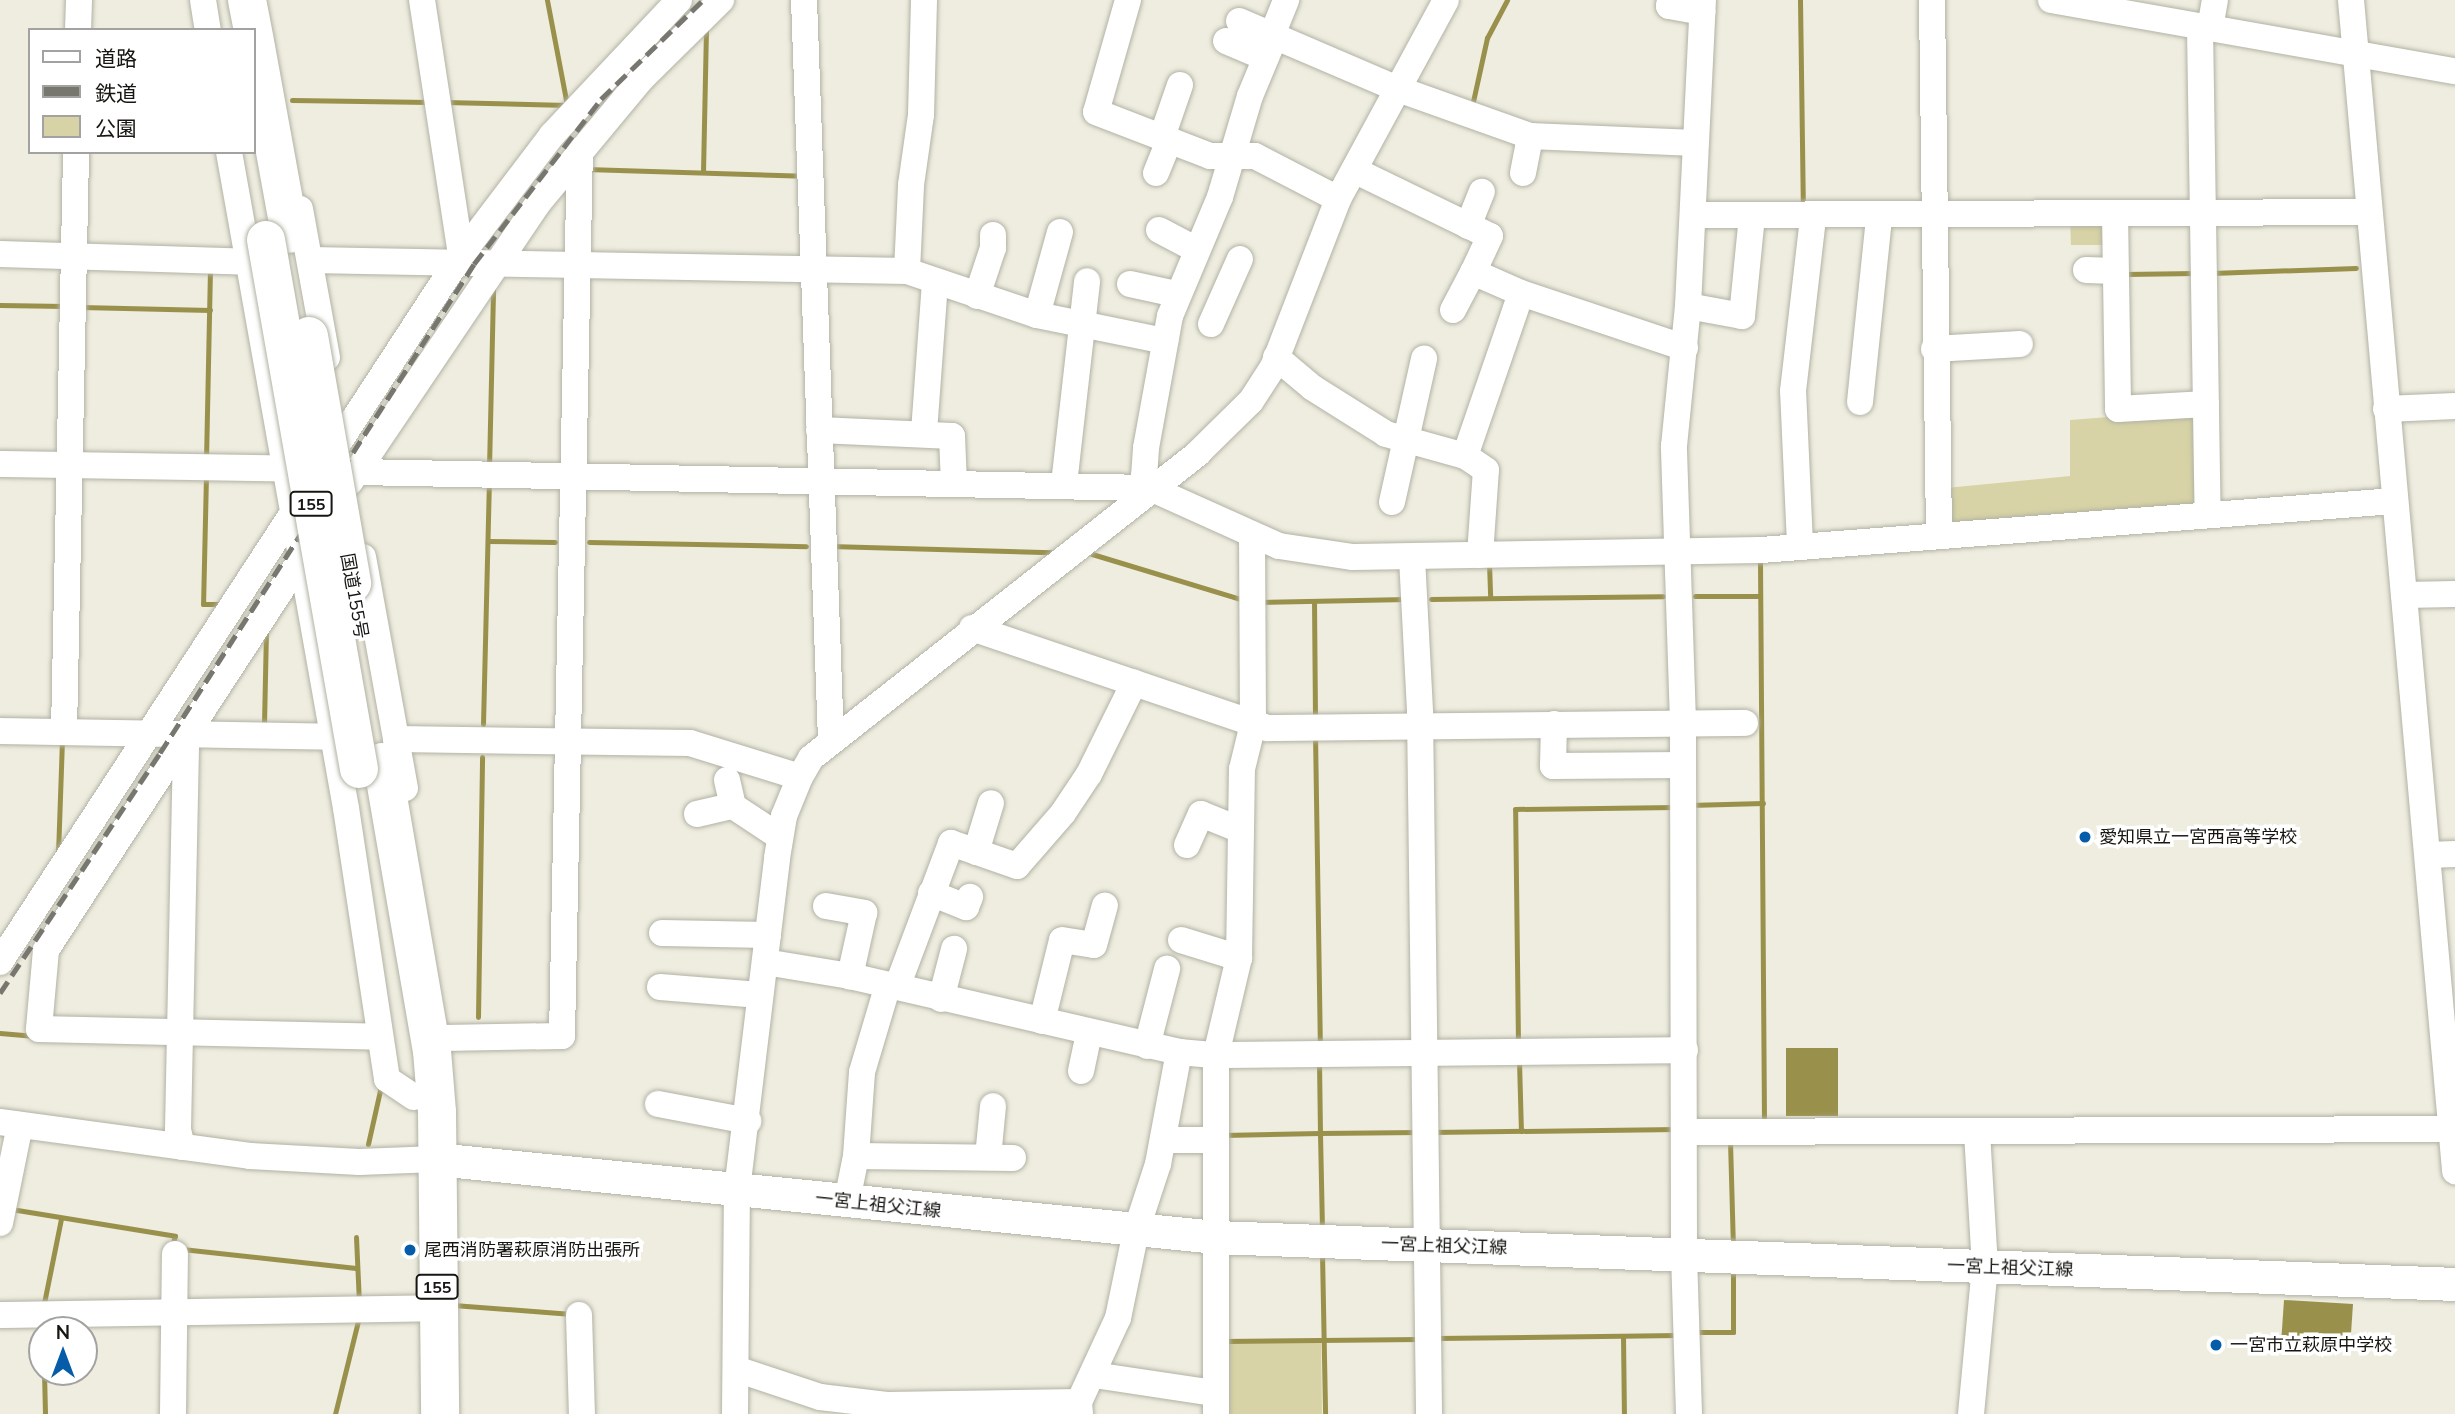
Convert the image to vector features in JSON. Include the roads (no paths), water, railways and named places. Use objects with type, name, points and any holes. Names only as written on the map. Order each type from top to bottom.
[{"type":"highway","points":[[226,0],[231,28]]},
{"type":"highway","points":[[247,0],[253,28]]},
{"type":"highway","name":"国道155号","points":[[256,54],[278,249]]},
{"type":"highway","name":"国道155号","points":[[252,154],[278,249],[379,757],[432,1051],[440,1414]]},
{"type":"highway","name":"国道155号","points":[[379,757],[414,1097],[436,1159]]},
{"type":"main road","name":"一宮上祖父江線","points":[[436,1159],[1216,1237],[2455,1284]]},
{"type":"street","points":[[78,28],[79,0]]},
{"type":"street","points":[[203,0],[208,28]]},
{"type":"street","points":[[262,0],[278,249],[275,412],[333,737],[387,1079],[414,1097]]},
{"type":"street","points":[[422,0],[459,259]]},
{"type":"street","points":[[0,962],[152,734],[459,259],[552,135],[679,0]]},
{"type":"street","points":[[380,1038],[39,1029],[46,950],[496,263],[580,150],[650,70],[721,0]]},
{"type":"street","points":[[804,0],[831,740]]},
{"type":"street","points":[[907,271],[911,185],[921,115],[924,0]]},
{"type":"street","points":[[1128,0],[1096,113],[1210,156],[1255,156],[1338,199]]},
{"type":"street","points":[[1150,488],[1144,477],[1146,448],[1176,294],[1200,245],[1286,0]]},
{"type":"street","points":[[735,1414],[739,1370],[737,1190],[748,1121],[760,995],[780,837],[800,777],[811,758],[831,740],[972,628],[1040,580],[1150,488],[1198,453],[1251,401],[1276,357],[1338,199],[1446,0]]},
{"type":"street","points":[[1670,0],[1669,6],[1702,6],[1688,306],[1674,446],[1684,765],[1684,1255],[1689,1414]]},
{"type":"street","points":[[1933,0],[1934,349],[1939,535]]},
{"type":"street","points":[[2051,0],[2151,8],[2205,28],[2455,71]]},
{"type":"street","points":[[2208,514],[2204,213],[2205,28],[2215,0]]},
{"type":"street","points":[[2351,0],[2404,595],[2442,855],[2451,1042],[2451,1129],[2455,1171]]},
{"type":"street","points":[[1233,31],[1530,136],[1695,143]]},
{"type":"street","points":[[1156,173],[1180,85]]},
{"type":"street","points":[[1523,173],[1530,136]]},
{"type":"street","points":[[432,1051],[443,1038],[562,1036],[580,150]]},
{"type":"street","points":[[64,732],[76,154]]},
{"type":"street","points":[[230,154],[278,249],[354,477],[379,757],[569,742],[690,743],[800,777]]},
{"type":"street","points":[[1354,170],[1490,236],[1453,310]]},
{"type":"street","points":[[1468,226],[1482,192]]},
{"type":"street","points":[[1693,215],[1879,218],[2115,213],[2369,212]]},
{"type":"street","points":[[2115,213],[2118,410],[2206,404]]},
{"type":"street","points":[[1688,306],[1742,316],[1752,216]]},
{"type":"street","points":[[1800,544],[1793,391],[1813,217]]},
{"type":"street","points":[[1860,402],[1879,218]]},
{"type":"street","points":[[1159,230],[1248,261],[1211,324]]},
{"type":"street","points":[[1037,315],[1060,232]]},
{"type":"street","points":[[977,296],[993,248],[993,234]]},
{"type":"street","points":[[0,254],[73,256],[278,249],[496,263],[907,271],[1037,315],[1165,341]]},
{"type":"street","points":[[2086,270],[2115,271]]},
{"type":"street","points":[[1473,272],[1521,293],[1685,348]]},
{"type":"street","points":[[924,432],[934,281]]},
{"type":"street","points":[[1064,484],[1079,323],[1087,281]]},
{"type":"street","points":[[1130,284],[1176,294]]},
{"type":"street","points":[[1465,456],[1521,293]]},
{"type":"street","points":[[1934,349],[2020,344]]},
{"type":"street","points":[[1276,357],[1353,415],[1404,439],[1465,456],[1486,470],[1480,555]]},
{"type":"street","points":[[1392,502],[1424,359]]},
{"type":"street","points":[[2386,409],[2455,406]]},
{"type":"street","points":[[819,430],[924,432],[952,436],[954,484]]},
{"type":"street","points":[[0,464],[322,470]]},
{"type":"street","points":[[354,477],[573,476],[1064,484],[1150,488],[1279,547],[1353,557],[1412,558],[1679,553],[2395,500]]},
{"type":"street","points":[[1094,1375],[1216,1404],[1216,1055],[1239,957],[1238,829],[1242,769],[1253,724],[1252,535]]},
{"type":"street","points":[[1412,558],[1419,727],[1429,1414]]},
{"type":"street","points":[[2404,595],[2455,594]]},
{"type":"street","points":[[972,628],[1253,724],[1419,727],[1745,723]]},
{"type":"street","points":[[847,1201],[856,1156],[862,1072],[892,986],[951,843],[1017,866],[1038,845],[1089,774],[1134,683]]},
{"type":"street","points":[[1554,724],[1553,766],[1684,765]]},
{"type":"street","points":[[0,731],[333,737]]},
{"type":"street","points":[[182,1147],[178,1129],[186,733]]},
{"type":"street","points":[[727,780],[733,806],[780,837]]},
{"type":"street","points":[[976,852],[991,803]]},
{"type":"street","points":[[697,814],[733,806]]},
{"type":"street","points":[[1187,845],[1201,814],[1238,829]]},
{"type":"street","points":[[930,893],[966,907],[970,897]]},
{"type":"street","points":[[1042,1021],[1062,940],[1094,945],[1105,905]]},
{"type":"street","points":[[825,906],[864,913],[850,976]]},
{"type":"street","points":[[662,933],[768,934]]},
{"type":"street","points":[[1181,940],[1239,957]]},
{"type":"street","points":[[941,999],[954,949]]},
{"type":"street","points":[[765,962],[850,976],[1179,1052],[1216,1055],[1685,1050]]},
{"type":"street","points":[[1147,1046],[1167,969]]},
{"type":"street","points":[[660,987],[760,995]]},
{"type":"street","points":[[1081,1071],[1089,1032]]},
{"type":"street","points":[[739,1370],[820,1397],[886,1410],[1079,1408],[1118,1318],[1136,1231],[1164,1140],[1179,1052]]},
{"type":"street","points":[[658,1104],[748,1121]]},
{"type":"street","points":[[856,1156],[1001,1158],[993,1106]]},
{"type":"street","points":[[0,1223],[10,1123],[182,1147],[345,1162],[436,1159]]},
{"type":"street","points":[[1686,1132],[2451,1129]]},
{"type":"street","points":[[1971,1414],[1985,1267],[1977,1131]]},
{"type":"street","points":[[1164,1140],[1216,1140]]},
{"type":"street","points":[[173,1414],[171,1310],[175,1254]]},
{"type":"street","points":[[0,1315],[171,1310],[437,1308]]},
{"type":"street","points":[[579,1315],[582,1414]]},
{"type":"waterway","points":[[445,102],[567,105],[547,0]]},
{"type":"waterway","points":[[1472,106],[1487,38],[1507,0]]},
{"type":"waterway","points":[[1800,0],[1803,207]]},
{"type":"waterway","points":[[703,172],[706,28]]},
{"type":"waterway","points":[[292,100],[429,102]]},
{"type":"waterway","points":[[586,169],[803,176]]},
{"type":"waterway","points":[[206,460],[210,267]]},
{"type":"waterway","points":[[2212,273],[2356,268]]},
{"type":"waterway","points":[[2125,274],[2196,273]]},
{"type":"waterway","points":[[489,468],[493,289]]},
{"type":"waterway","points":[[0,305],[65,306]]},
{"type":"waterway","points":[[81,307],[210,310]]},
{"type":"waterway","points":[[206,475],[203,604],[222,604]]},
{"type":"waterway","points":[[483,724],[489,482]]},
{"type":"waterway","points":[[488,541],[555,542]]},
{"type":"waterway","points":[[589,542],[806,546]]},
{"type":"waterway","points":[[830,546],[1051,552]]},
{"type":"waterway","points":[[1092,554],[1243,600]]},
{"type":"waterway","points":[[1760,562],[1764,1125]]},
{"type":"waterway","points":[[1489,563],[1490,598]]},
{"type":"waterway","points":[[1431,599],[1663,596]]},
{"type":"waterway","points":[[1695,596],[1760,596]]},
{"type":"waterway","points":[[1260,602],[1407,599]]},
{"type":"waterway","points":[[1314,601],[1315,720]]},
{"type":"waterway","points":[[264,725],[266,630]]},
{"type":"waterway","points":[[1315,734],[1320,1046]]},
{"type":"waterway","points":[[58,854],[62,739]]},
{"type":"waterway","points":[[478,1017],[482,757]]},
{"type":"waterway","points":[[1689,805],[1763,803]]},
{"type":"waterway","points":[[1518,1044],[1515,809],[1676,807]]},
{"type":"waterway","points":[[0,1033],[35,1036]]},
{"type":"waterway","points":[[1519,1061],[1521,1131]]},
{"type":"waterway","points":[[1223,1135],[1320,1133],[1319,1063]]},
{"type":"waterway","points":[[368,1144],[381,1086]]},
{"type":"waterway","points":[[1432,1132],[1678,1129]]},
{"type":"waterway","points":[[1322,1229],[1320,1133],[1419,1132]]},
{"type":"waterway","points":[[1730,1141],[1733,1247]]},
{"type":"waterway","points":[[11,1209],[175,1236],[172,1246]]},
{"type":"waterway","points":[[43,1308],[61,1219]]},
{"type":"waterway","points":[[356,1237],[359,1303]]},
{"type":"waterway","points":[[182,1249],[356,1268]]},
{"type":"waterway","points":[[1322,1253],[1325,1414]]},
{"type":"waterway","points":[[1697,1332],[1733,1332],[1733,1271]]},
{"type":"waterway","points":[[453,1305],[572,1314]]},
{"type":"waterway","points":[[335,1414],[359,1317]]},
{"type":"waterway","points":[[1437,1338],[1679,1335]]},
{"type":"waterway","points":[[1623,1336],[1624,1414]]},
{"type":"waterway","points":[[1225,1341],[1420,1339]]},
{"type":"waterway","points":[[44,1386],[45,1414]]},
{"type":"railway","points":[[0,993],[160,753],[474,264],[601,99],[703,0]]},
{"type":"place","name":"愛知県立一宮西高等学校","points":[[2085,837]]},
{"type":"place","name":"尾西消防署萩原消防出張所","points":[[410,1250]]},
{"type":"place","name":"一宮市立萩原中学校","points":[[2216,1345]]}]
